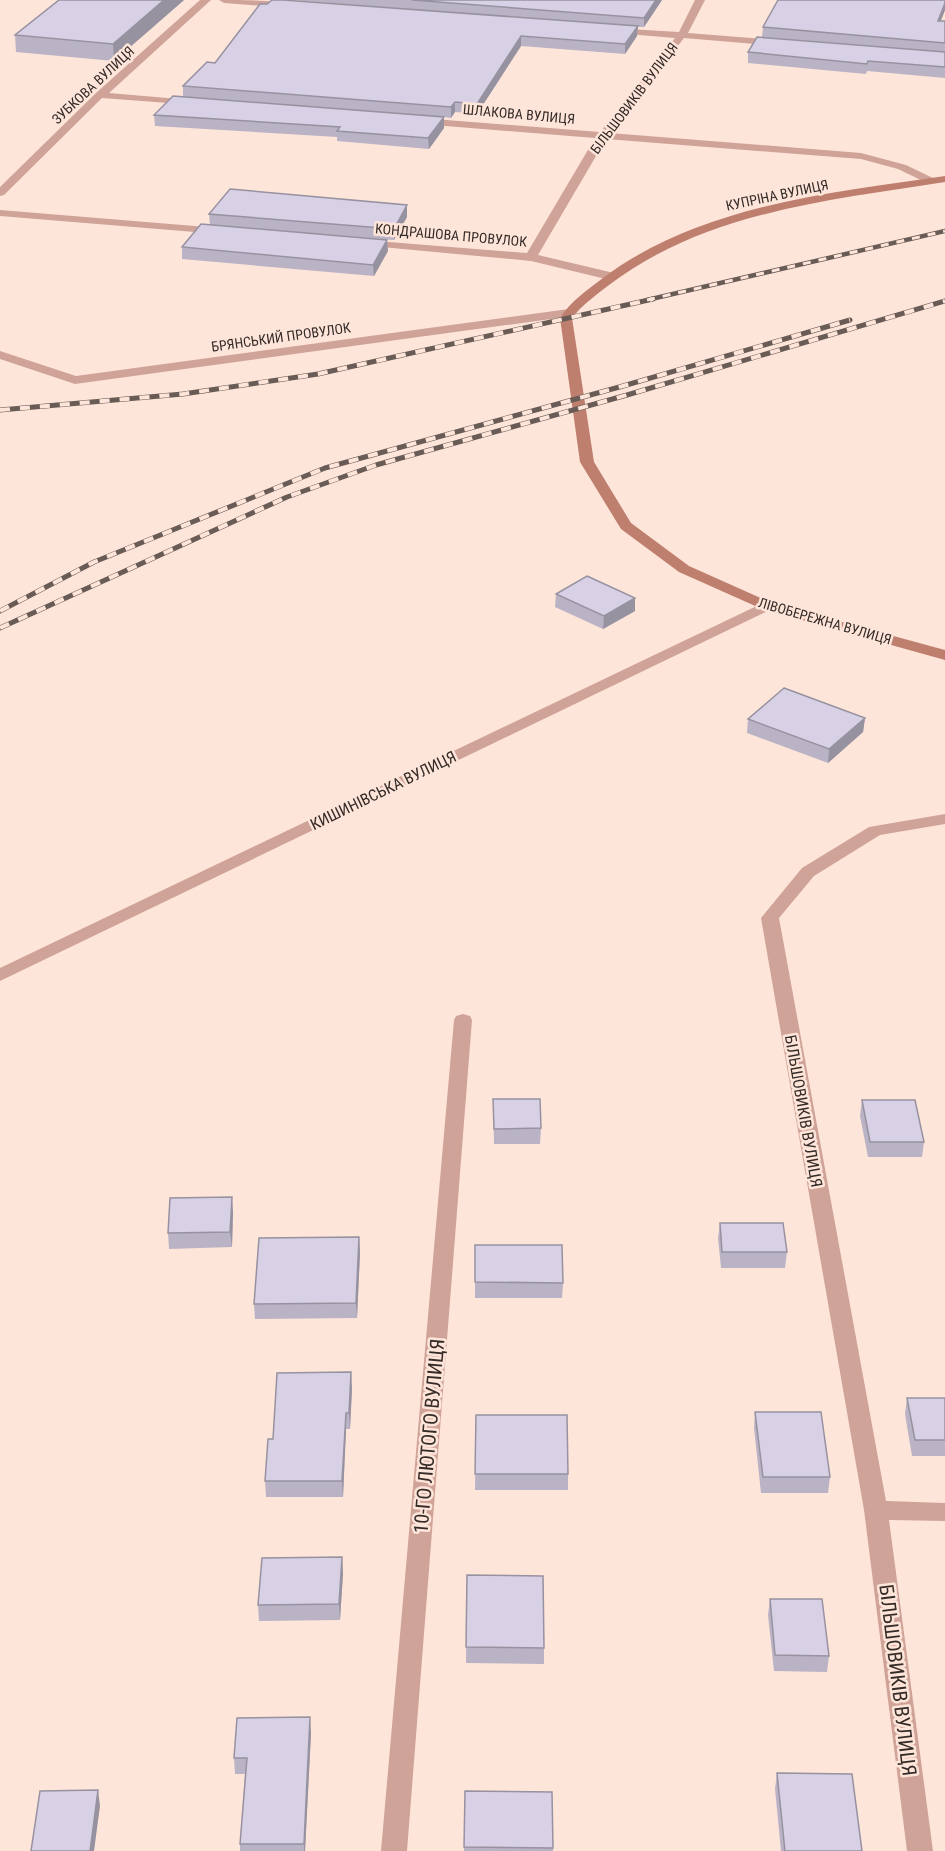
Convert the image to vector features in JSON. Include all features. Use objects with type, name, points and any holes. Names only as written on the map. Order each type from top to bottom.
[{"type":"main road","name":"КУПРІНА ВУЛИЦЯ","points":[[569,313],[610,276],[669,242],[714,225],[763,211],[945,179]]},
{"type":"main road","name":"ЛІВОБЕРЕЖНА ВУЛИЦЯ","points":[[569,313],[566,318],[587,462],[626,526],[684,569],[767,606],[945,655]]},
{"type":"street","name":"ЗУБКОВА ВУЛИЦЯ","points":[[0,193],[100,95],[206,0]]},
{"type":"street","points":[[224,0],[306,6]]},
{"type":"street","name":"БІЛЬШОВИКІВ ВУЛИЦЯ","points":[[531,257],[602,136],[682,35],[700,0]]},
{"type":"street","points":[[600,28],[785,44]]},
{"type":"street","points":[[100,95],[205,104]]},
{"type":"street","name":"ШЛАКОВА ВУЛИЦЯ","points":[[404,120],[861,156],[902,167],[931,181]]},
{"type":"street","points":[[0,213],[236,233]]},
{"type":"street","name":"КОНДРАШОВА ПРОВУЛОК","points":[[354,242],[531,257],[610,276]]},
{"type":"street","name":"БРЯНСЬКИЙ ПРОВУЛОК","points":[[0,355],[75,380],[569,313]]},
{"type":"street","name":"КИШИНІВСЬКА ВУЛИЦЯ","points":[[0,975],[767,606]]},
{"type":"street","name":"БІЛЬШОВИКІВ ВУЛИЦЯ","points":[[920,1851],[876,1510],[770,918],[808,872],[875,831],[945,819]]},
{"type":"street","name":"10-ГО ЛЮТОГО ВУЛИЦЯ","points":[[394,1851],[463,1020]]},
{"type":"street","points":[[876,1510],[945,1512]]},
{"type":"building","points":[[59,0],[164,0],[113,44],[15,35]]},
{"type":"building","points":[[272,0],[638,26],[625,44],[521,36],[477,104],[455,102],[451,107],[183,86],[207,62],[215,63],[260,4],[267,4]]},
{"type":"building","points":[[412,0],[656,0],[644,18]]},
{"type":"building","points":[[778,0],[945,0],[938,21],[945,21],[945,43],[763,27]]},
{"type":"building","points":[[757,37],[945,52],[945,67],[868,61],[867,64],[748,52]]},
{"type":"building","points":[[173,96],[444,117],[428,138],[337,131],[340,127],[154,115]]},
{"type":"building","points":[[230,189],[407,205],[394,229],[209,214]]},
{"type":"building","points":[[201,224],[387,240],[373,265],[182,247]]},
{"type":"building","points":[[587,576],[635,598],[604,616],[556,594]]},
{"type":"building","points":[[784,688],[865,718],[829,749],[748,719]]},
{"type":"building","points":[[493,1099],[540,1099],[541,1128],[494,1129]]},
{"type":"building","points":[[862,1100],[915,1100],[924,1142],[870,1142]]},
{"type":"building","points":[[232,1197],[230,1232],[168,1233],[170,1198]]},
{"type":"building","points":[[720,1223],[783,1223],[787,1252],[722,1252]]},
{"type":"building","points":[[359,1237],[356,1303],[254,1304],[259,1238]]},
{"type":"building","points":[[475,1245],[562,1245],[563,1283],[475,1282]]},
{"type":"building","points":[[351,1372],[342,1481],[265,1481],[268,1439],[273,1439],[277,1373]]},
{"type":"building","points":[[907,1398],[945,1398],[945,1440],[915,1440]]},
{"type":"building","points":[[755,1412],[821,1412],[830,1477],[763,1477]]},
{"type":"building","points":[[476,1415],[567,1415],[568,1474],[475,1474]]},
{"type":"building","points":[[342,1557],[339,1604],[258,1605],[262,1558]]},
{"type":"building","points":[[467,1575],[543,1576],[544,1648],[466,1647]]},
{"type":"building","points":[[770,1599],[822,1599],[829,1656],[775,1655]]},
{"type":"building","points":[[310,1717],[304,1844],[240,1844],[247,1758],[234,1758],[237,1718]]},
{"type":"building","points":[[777,1773],[852,1774],[862,1851],[785,1851]]},
{"type":"building","points":[[98,1790],[90,1851],[31,1851],[40,1791]]},
{"type":"building","points":[[465,1791],[552,1792],[553,1848],[464,1847]]},
{"type":"railway","points":[[647,300],[945,231]]},
{"type":"railway","points":[[0,410],[183,394],[318,374],[653,299]]},
{"type":"railway","points":[[0,628],[287,497],[376,465],[627,395],[945,301]]},
{"type":"railway","points":[[0,611],[94,562],[325,468],[623,386],[850,320]]}]
